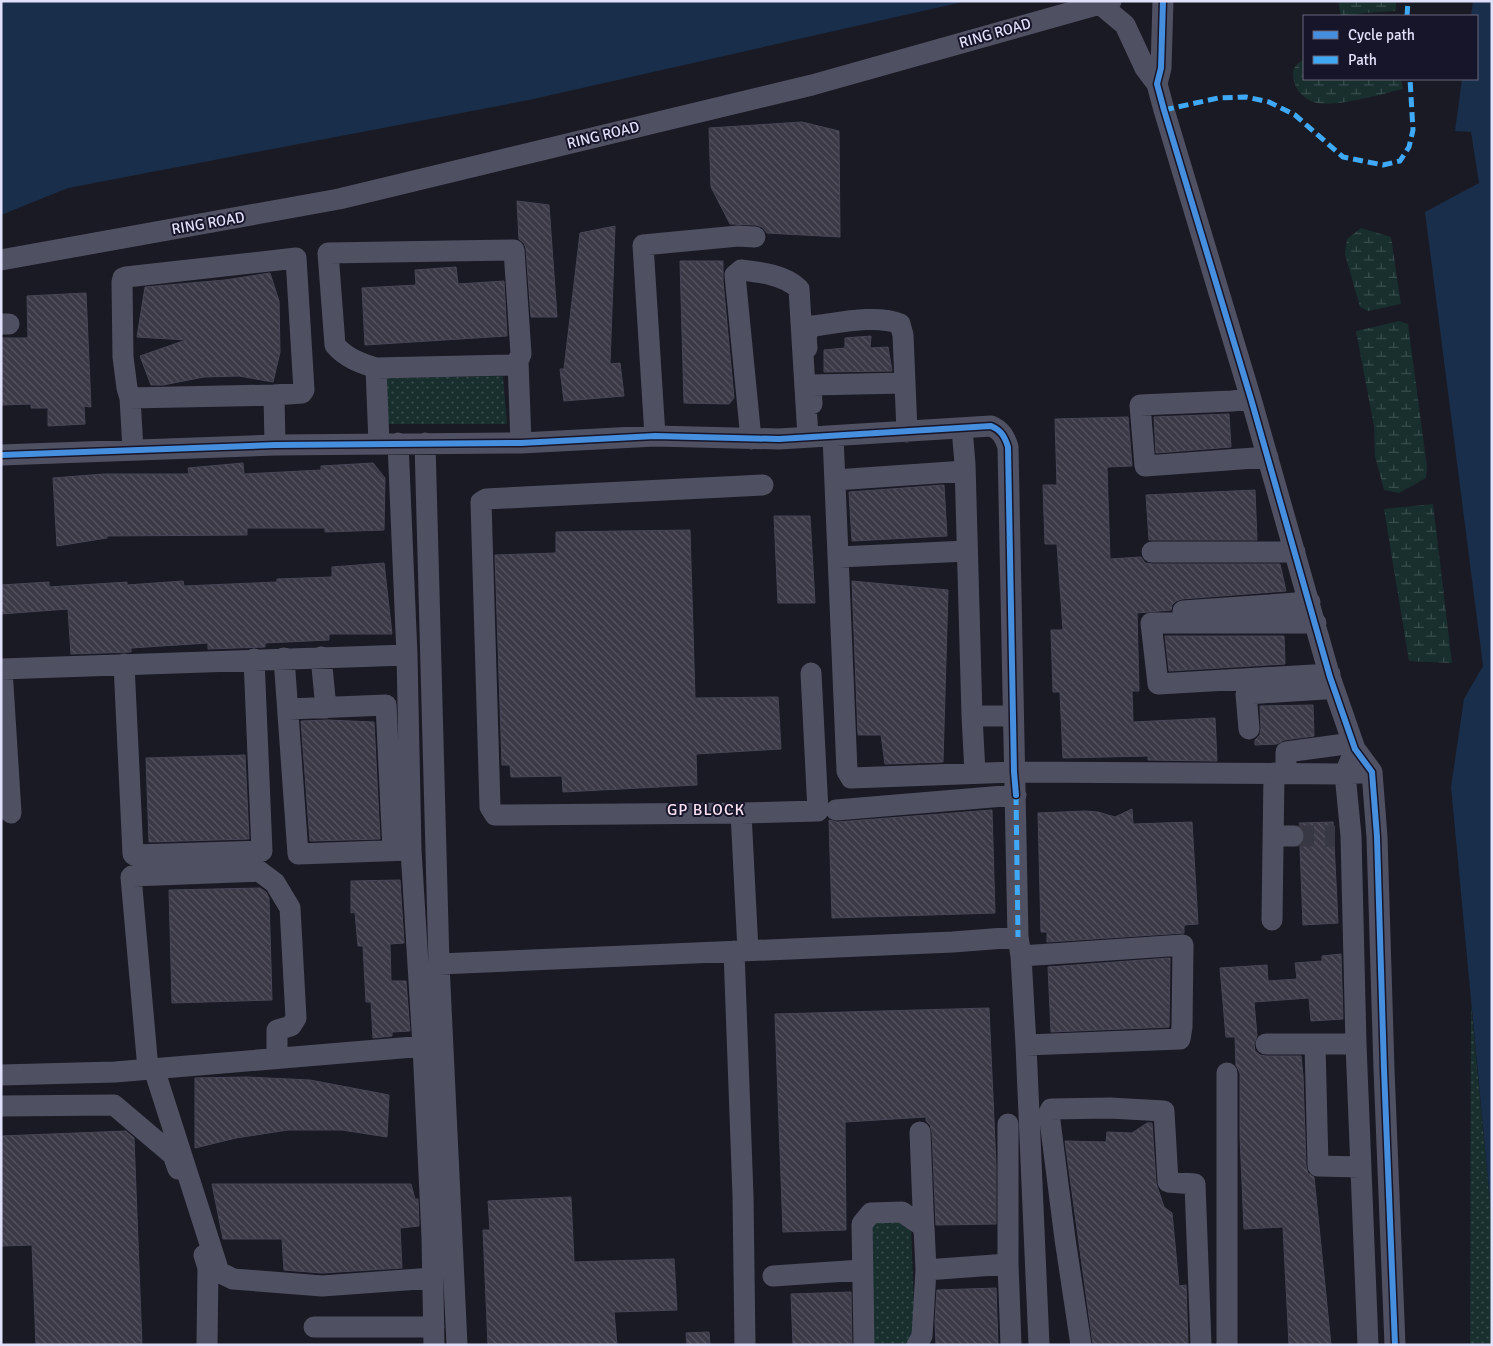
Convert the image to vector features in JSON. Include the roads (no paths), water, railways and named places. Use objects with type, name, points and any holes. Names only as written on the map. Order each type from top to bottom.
[{"type":"street","points":[[1163,1],[1161,68],[1157,84],[1251,399],[1332,681],[1354,746],[1372,772],[1377,837],[1395,1345]]},
{"type":"street","name":"RING ROAD","points":[[1,260],[339,199],[812,85],[1105,2],[1125,25],[1145,68],[1157,84]]},
{"type":"street","points":[[655,436],[643,245],[738,236],[755,237]]},
{"type":"street","points":[[518,361],[512,365],[376,368],[358,363],[342,353],[335,345],[328,252],[514,250],[521,354],[518,361],[521,442]]},
{"type":"street","points":[[130,398],[302,393],[304,390],[296,258],[123,278],[123,356],[130,398],[133,450]]},
{"type":"street","points":[[751,439],[735,275],[741,270],[760,272],[790,282],[799,289],[819,437]]},
{"type":"street","points":[[907,432],[904,335],[900,324],[890,320],[857,321],[814,326],[808,330],[805,337],[819,437],[835,480],[847,771],[849,775],[854,778],[1014,772],[1345,774],[1372,772]]},
{"type":"street","points":[[376,368],[389,443],[407,655],[409,745],[402,850]]},
{"type":"street","points":[[811,385],[905,382]]},
{"type":"street","points":[[274,395],[274,445]]},
{"type":"street","points":[[1251,399],[1140,405],[1145,466],[1268,457]]},
{"type":"street","points":[[1,455],[274,445],[521,442],[655,436],[751,439],[819,437],[991,426],[998,429],[1005,438],[1008,447],[1019,946],[1026,1045],[1039,1345]]},
{"type":"street","points":[[962,428],[975,773]]},
{"type":"street","points":[[314,1327],[434,1336],[433,1046],[439,964],[425,443]]},
{"type":"street","points":[[835,480],[965,471]]},
{"type":"street","points":[[763,485],[486,499],[481,502],[490,807],[492,812],[495,815],[818,811],[811,673]]},
{"type":"street","points":[[839,557],[967,551]]},
{"type":"street","points":[[1152,552],[1294,552]]},
{"type":"street","points":[[1181,611],[1310,602]]},
{"type":"street","points":[[1316,623],[1151,623],[1158,684],[1332,681]]},
{"type":"street","points":[[12,813],[1,669],[407,655]]},
{"type":"street","points":[[320,657],[326,708]]},
{"type":"street","points":[[284,658],[298,854],[402,850]]},
{"type":"street","points":[[124,664],[134,856],[252,852],[262,851],[254,659]]},
{"type":"street","points":[[1249,729],[1246,694],[1332,681]]},
{"type":"street","points":[[288,709],[386,705],[388,745],[402,850],[433,1046],[457,1345]]},
{"type":"street","points":[[972,716],[1014,716]]},
{"type":"street","points":[[388,745],[409,745]]},
{"type":"street","points":[[1272,920],[1283,836],[1280,773],[1286,752],[1354,746]]},
{"type":"street","points":[[1354,746],[1345,774],[1343,836],[1353,912],[1368,1345]]},
{"type":"street","points":[[836,810],[1016,795]]},
{"type":"street","points":[[741,813],[745,1345]]},
{"type":"street","points":[[1343,836],[1377,837]]},
{"type":"street","points":[[277,1058],[277,1030],[291,1026],[296,1018],[290,908],[275,883],[258,871],[132,876],[151,1069],[219,1272],[233,1279],[322,1286],[433,1278]]},
{"type":"street","points":[[1353,912],[1380,912]]},
{"type":"street","points":[[439,964],[953,942],[1019,946],[1183,944],[1182,1027],[1180,1038],[1026,1045]]},
{"type":"street","points":[[1356,1027],[1271,1038],[1315,1044],[1356,1027],[1382,1008]]},
{"type":"street","points":[[1315,1044],[1318,1166],[1361,1167]]},
{"type":"street","points":[[1,1075],[115,1072],[433,1046]]},
{"type":"street","points":[[114,1105],[115,1072]]},
{"type":"street","points":[[1227,1072],[1227,1345]]},
{"type":"street","points":[[1,1106],[114,1105],[173,1155],[208,1268],[207,1345]]},
{"type":"street","points":[[1081,1345],[1052,1142],[1049,1113],[1051,1109],[1110,1108],[1164,1111],[1168,1182],[1194,1184],[1201,1345]]},
{"type":"street","points":[[1008,1124],[1008,1264],[1011,1345]]},
{"type":"street","points":[[917,1345],[922,1336],[926,1270],[920,1132]]},
{"type":"street","points":[[1363,1202],[1389,1200]]},
{"type":"street","points":[[864,1345],[862,1224],[871,1213],[902,1212],[924,1227],[924,1233]]},
{"type":"street","points":[[926,1270],[1008,1264]]},
{"type":"street","points":[[774,1276],[862,1270]]},
{"type":"water","points":[[1,1],[967,1],[529,100],[68,188],[1,215]]},
{"type":"water","points":[[1473,1],[1492,1],[1492,1222],[1451,787],[1464,699],[1483,666],[1425,212],[1479,183],[1471,132],[1455,131],[1462,80],[1478,80],[1478,15],[1471,15]]},
{"type":"tunnel","points":[[1293,836],[1335,836]]},
{"type":"district","name":"GP BLOCK","points":[[706,810]]}]
